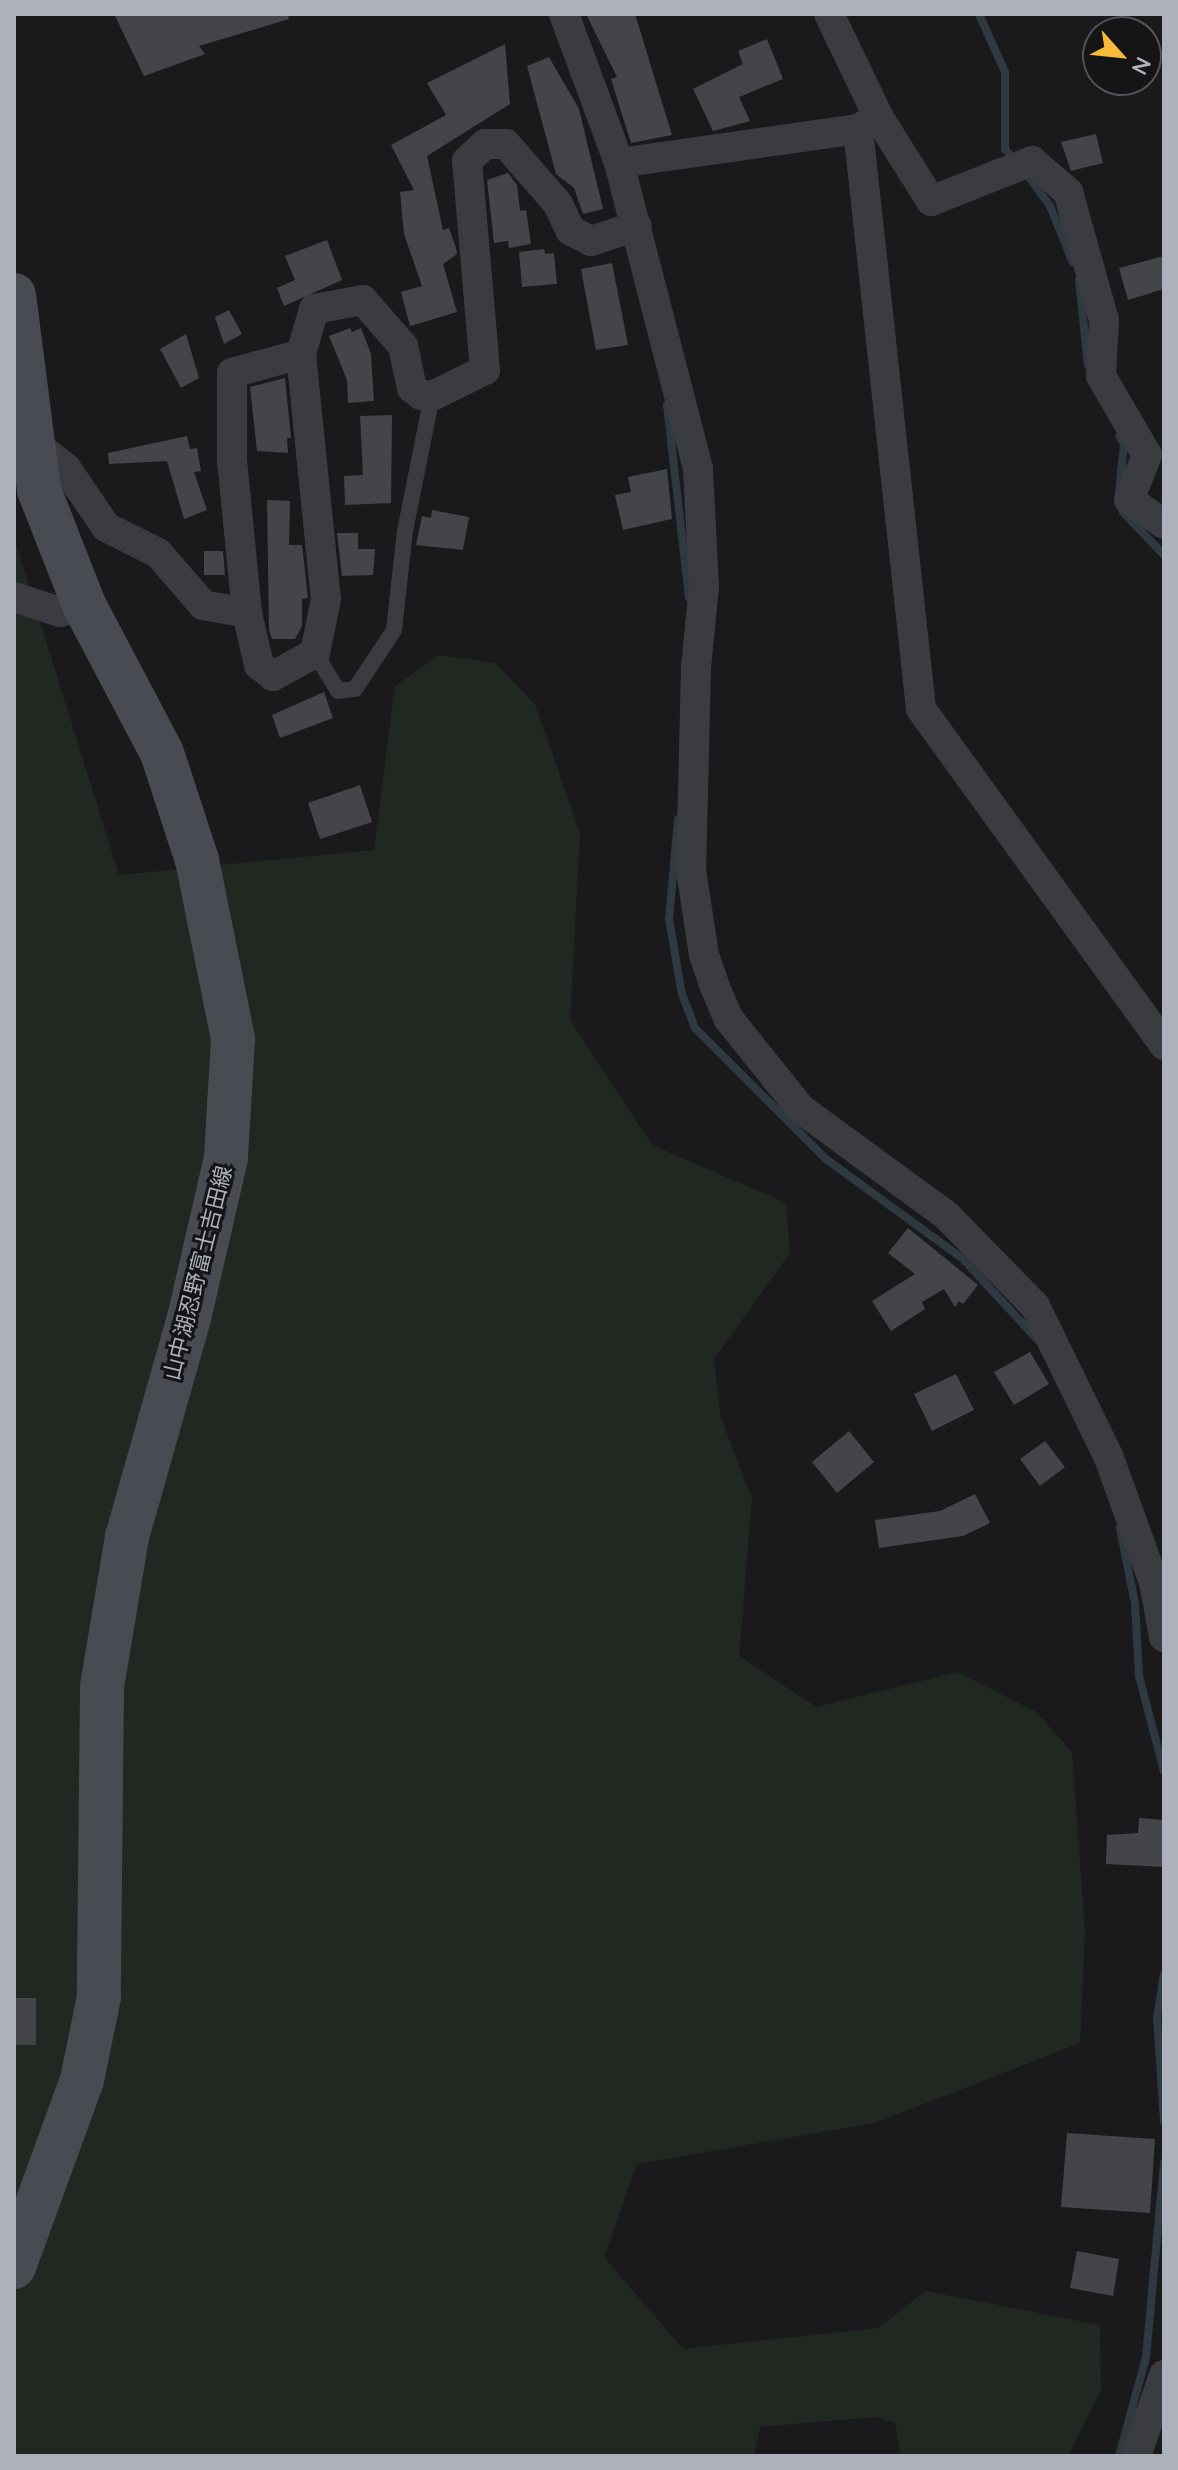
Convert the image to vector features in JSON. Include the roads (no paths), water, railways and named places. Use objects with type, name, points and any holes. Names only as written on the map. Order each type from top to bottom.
[{"type":"main road","name":"山中湖忍野富士吉田線","points":[[14,295],[39,490],[84,605],[162,753],[197,860],[233,1039],[226,1158],[189,1318],[127,1537],[102,1687],[99,1997],[82,2080],[14,2267]]},
{"type":"street","points":[[564,14],[619,163],[698,469],[704,586],[696,668],[691,870],[704,955],[715,987],[728,1018],[801,1109],[947,1216],[1035,1306],[1109,1458],[1154,1582],[1164,1637]]},
{"type":"street","points":[[829,14],[868,123],[921,709],[1164,1045]]},
{"type":"street","points":[[619,163],[868,123]]},
{"type":"street","points":[[868,123],[931,201],[1032,161],[1068,192],[1104,320],[1101,376],[1147,455],[1129,500],[1164,524]]},
{"type":"street","points":[[301,354],[232,373],[232,461],[247,613],[259,665],[273,676],[315,653],[326,599],[301,354],[314,309],[363,300],[403,346],[412,388],[432,396],[485,370],[467,161],[485,144],[506,144],[558,204],[570,230],[591,241],[637,226]]},
{"type":"street","points":[[33,442],[66,468],[106,527],[158,553],[203,605],[247,613]]},
{"type":"street","points":[[14,597],[60,612],[84,605]]},
{"type":"street","points":[[1136,2456],[1164,2375]]},
{"type":"lane","points":[[315,653],[338,691],[355,689],[394,630],[405,531],[432,396]]},
{"type":"waterway","points":[[979,14],[1005,72],[1005,149],[1015,160]]},
{"type":"waterway","points":[[1026,173],[1050,206],[1073,263]]},
{"type":"waterway","points":[[1079,280],[1088,366]]},
{"type":"waterway","points":[[667,405],[689,598]]},
{"type":"waterway","points":[[1119,436],[1124,444],[1119,493]]},
{"type":"waterway","points":[[1123,512],[1164,555]]},
{"type":"waterway","points":[[678,819],[669,919],[682,994],[695,1028],[826,1159],[962,1258],[1038,1340]]},
{"type":"waterway","points":[[1120,1528],[1135,1604],[1139,1676],[1164,1771]]},
{"type":"waterway","points":[[1164,1974],[1157,2018],[1164,2122]]},
{"type":"waterway","points":[[1119,2456],[1146,2357],[1164,2163]]}]
